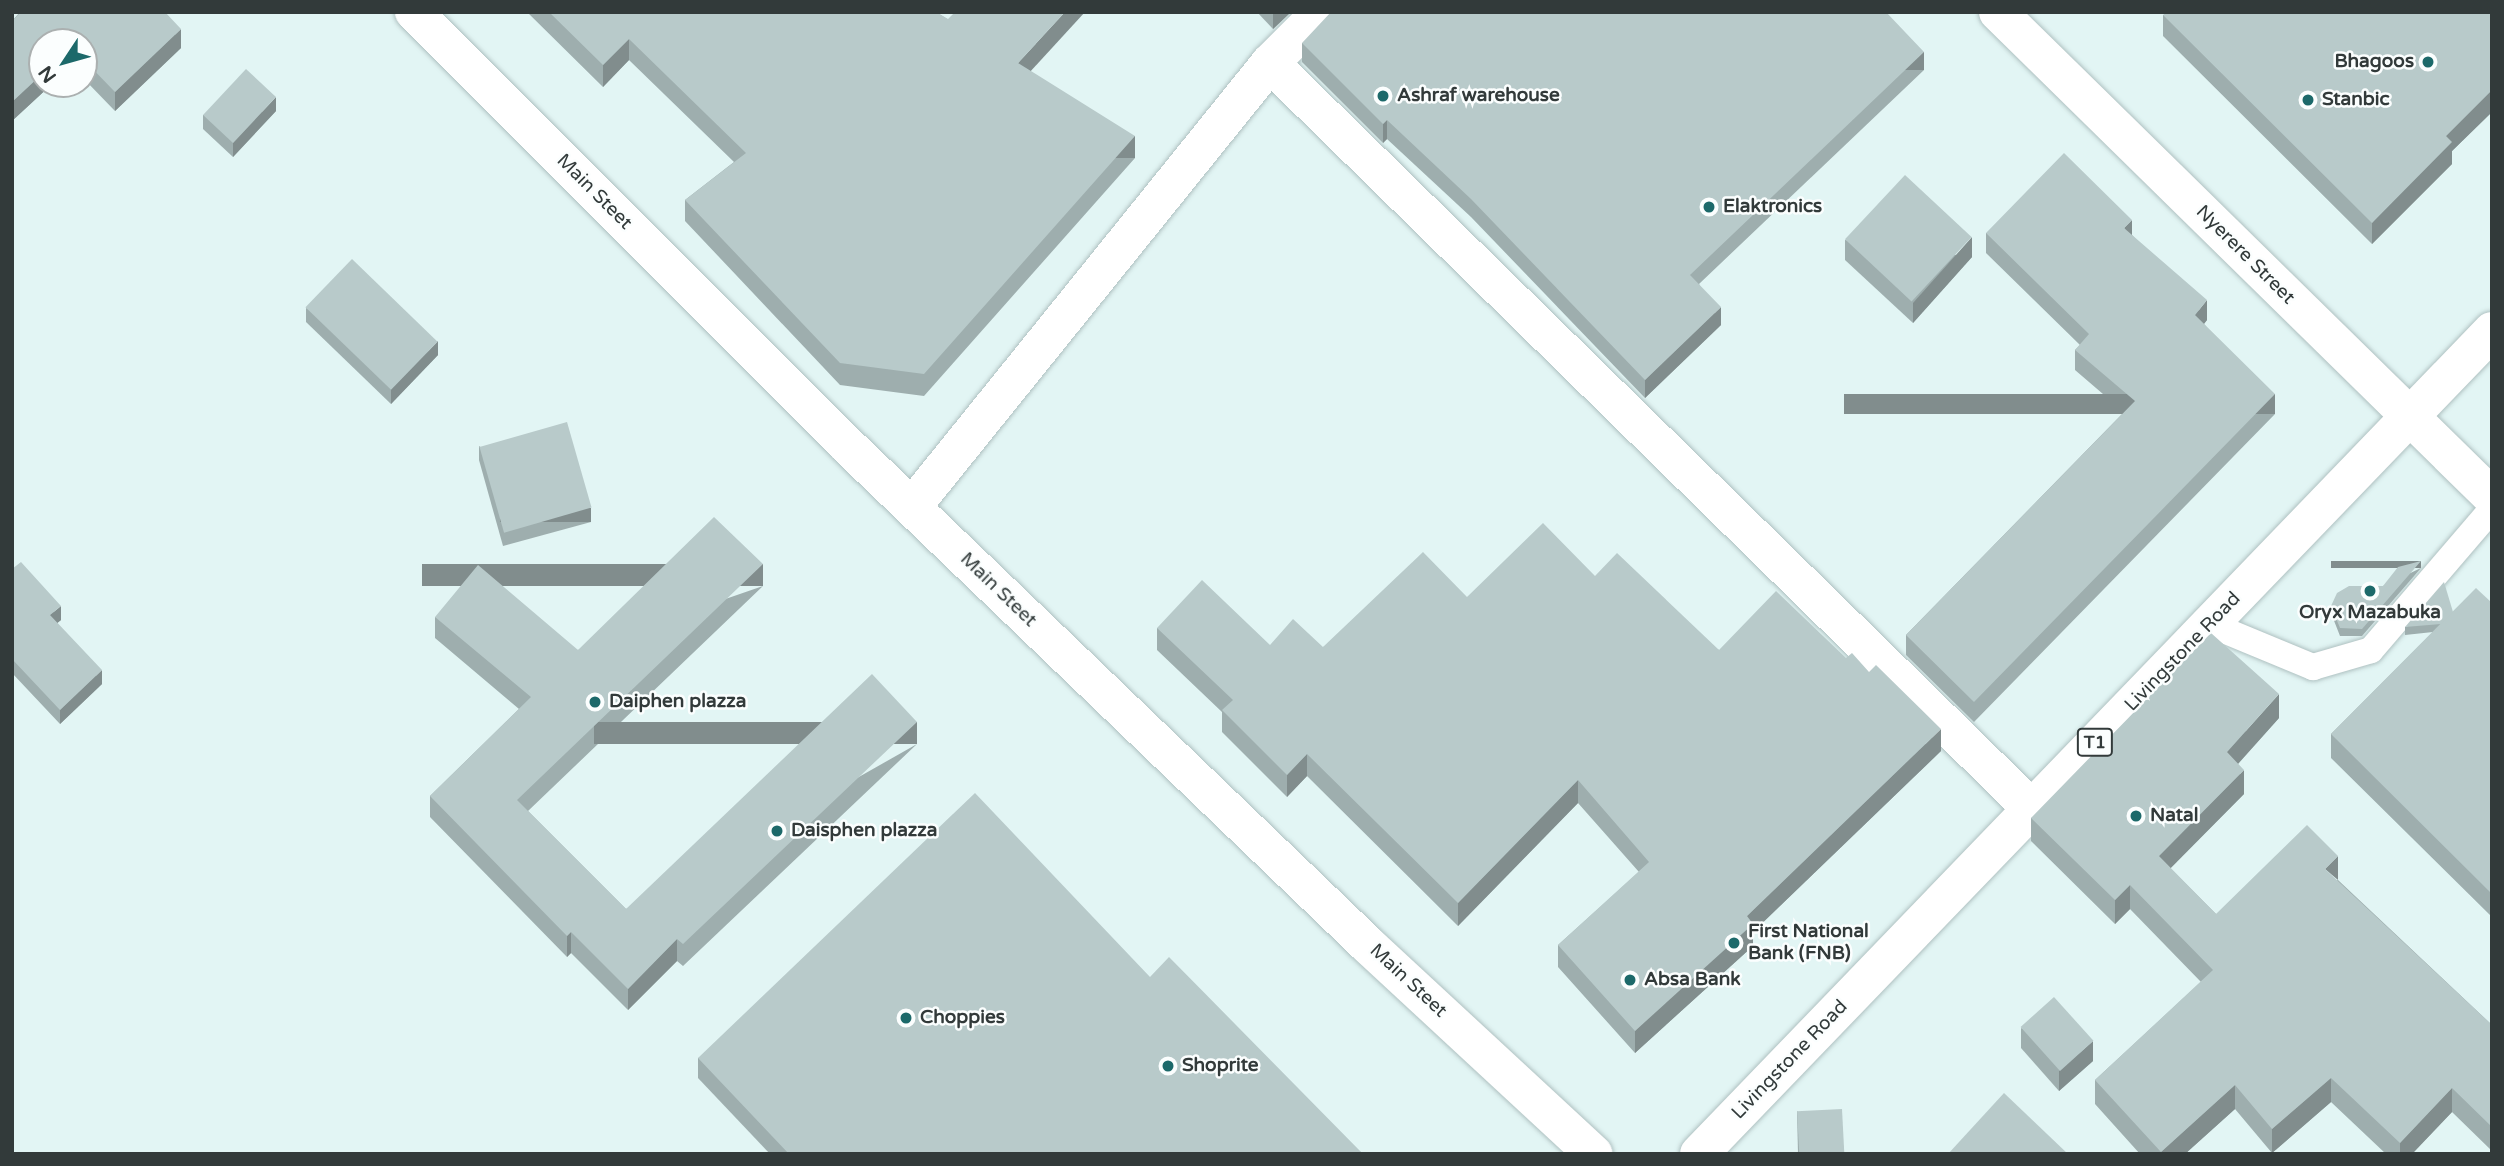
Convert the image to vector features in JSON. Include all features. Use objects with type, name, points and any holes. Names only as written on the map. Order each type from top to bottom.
[{"type":"main road","name":"Main Steet","points":[[414,12],[912,507],[1369,946],[1594,1154]]},
{"type":"main road","points":[[912,507],[1270,63],[1321,12]]},
{"type":"main road","name":"Nyerere Street","points":[[1998,12],[2492,497]]},
{"type":"main road","points":[[1270,63],[2032,809]]},
{"type":"main road","name":"Livingstone Road","points":[[1699,1154],[2492,331]]},
{"type":"lane","points":[[2209,624],[2313,667],[2371,650],[2492,509]]},
{"type":"building","points":[[21,12],[165,12],[181,29],[115,92],[98,74],[98,28],[28,28],[28,87],[12,102],[12,21]]},
{"type":"building","points":[[549,12],[936,12],[948,19],[955,12],[1065,12],[1018,63],[1135,136],[924,374],[840,363],[685,200],[746,153],[629,39],[603,65]]},
{"type":"building","points":[[1331,12],[1886,12],[1924,52],[1690,275],[1721,307],[1645,380],[1471,199],[1387,120],[1383,124],[1302,43]]},
{"type":"building","name":"Stanbic","points":[[2166,12],[2492,12],[2492,90],[2446,136],[2452,142],[2372,223],[2163,15]]},
{"type":"building","points":[[246,69],[276,97],[233,143],[203,115]]},
{"type":"building","points":[[2064,153],[2132,220],[2124,228],[2207,300],[2195,315],[2275,394],[1974,702],[1906,635],[2135,401],[2075,350],[2089,334],[1986,233]]},
{"type":"building","points":[[1905,175],[1972,237],[1912,301],[1845,239]]},
{"type":"building","points":[[352,259],[438,342],[391,390],[305,307]]},
{"type":"building","points":[[567,422],[592,508],[504,533],[480,447]]},
{"type":"building","points":[[714,517],[763,564],[517,800],[626,909],[872,674],[917,722],[683,944],[677,939],[628,989],[571,932],[567,936],[430,796],[531,697],[435,617],[478,565],[578,650]]},
{"type":"building","points":[[1543,523],[1595,576],[1617,553],[1719,650],[1776,591],[1846,658],[1852,653],[1869,672],[1876,665],[1941,729],[1747,916],[1753,924],[1635,1031],[1558,945],[1649,862],[1578,780],[1458,903],[1307,754],[1287,775],[1222,710],[1233,700],[1157,628],[1202,580],[1270,645],[1293,619],[1323,647],[1423,552],[1467,597]]},
{"type":"building","points":[[2421,561],[2362,629],[2340,628],[2331,606],[2337,593],[2349,586],[2383,586],[2398,567]]},
{"type":"building","points":[[21,562],[61,606],[50,615],[102,670],[60,710],[12,659],[12,569]]},
{"type":"building","points":[[2444,582],[2453,612],[2441,624],[2405,627]]},
{"type":"building","points":[[2476,588],[2492,603],[2492,894],[2331,734]]},
{"type":"building","points":[[2211,633],[2279,694],[2227,752],[2244,770],[2159,856],[2216,914],[2307,825],[2338,856],[2325,869],[2492,1025],[2492,1127],[2452,1088],[2400,1143],[2331,1078],[2272,1129],[2235,1085],[2161,1152],[2095,1080],[2213,970],[2130,885],[2115,900],[2031,818]]},
{"type":"building","points":[[975,793],[1150,977],[1169,957],[1363,1154],[789,1154],[698,1058]]},
{"type":"building","points":[[2054,997],[2093,1041],[2060,1071],[2021,1027]]},
{"type":"building","points":[[2004,1093],[2068,1154],[1948,1154]]},
{"type":"building","points":[[1842,1109],[1844,1154],[1799,1154],[1797,1111]]},
{"type":"place","name":"Bhagoos","points":[[2428,62]]},
{"type":"place","name":"Ashraf warehouse","points":[[1383,96]]},
{"type":"place","name":"Stanbic","points":[[2308,100]]},
{"type":"place","name":"Elaktronics","points":[[1709,207]]},
{"type":"place","name":"Oryx Mazabuka","points":[[2370,591]]},
{"type":"place","name":"Daiphen plazza","points":[[595,702]]},
{"type":"place","name":"Natal","points":[[2136,816]]},
{"type":"place","name":"Daisphen plazza","points":[[777,831]]},
{"type":"place","name":"First National Bank (FNB)","points":[[1734,943]]},
{"type":"place","name":"Absa Bank","points":[[1630,980]]},
{"type":"place","name":"Choppies","points":[[906,1018]]},
{"type":"place","name":"Shoprite","points":[[1168,1066]]}]
